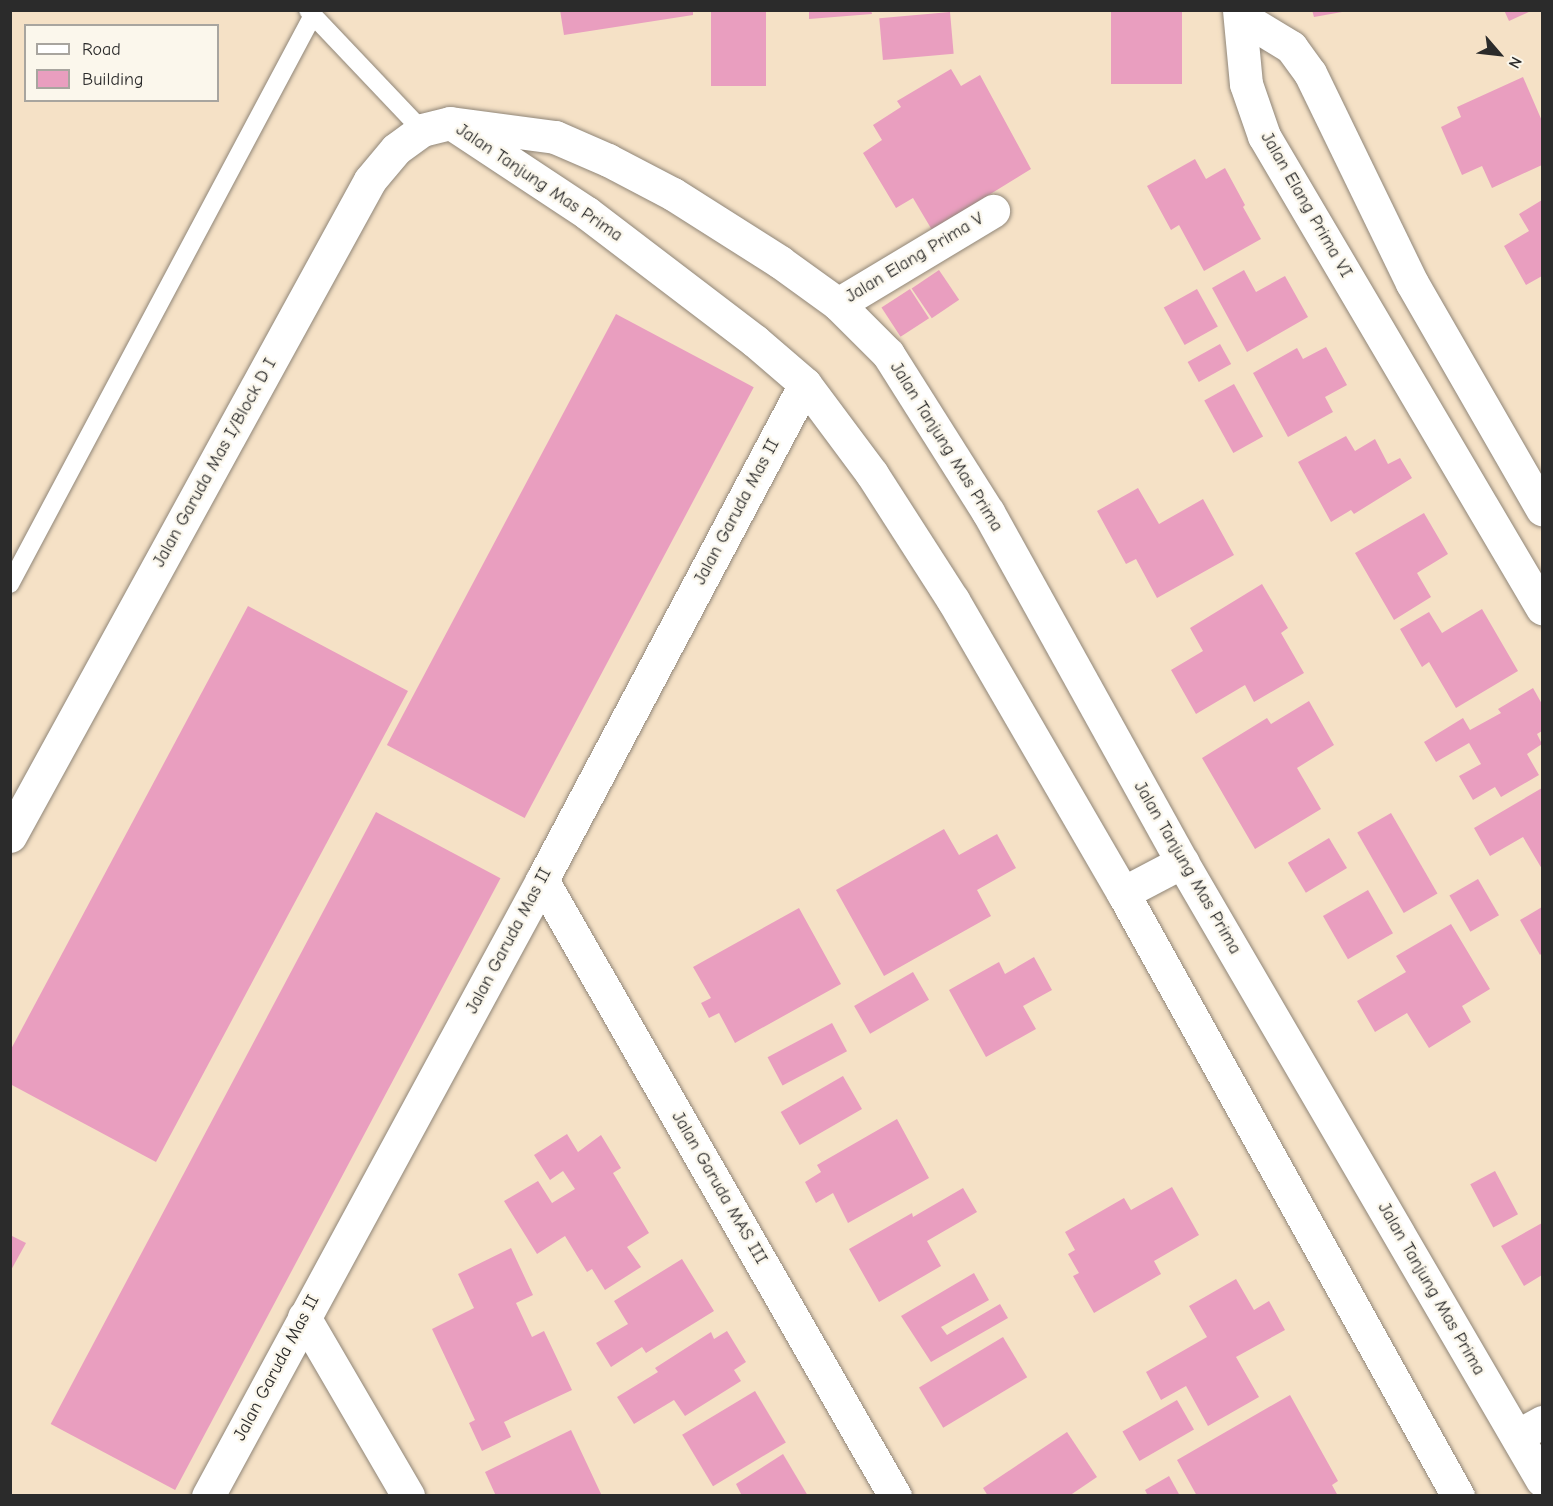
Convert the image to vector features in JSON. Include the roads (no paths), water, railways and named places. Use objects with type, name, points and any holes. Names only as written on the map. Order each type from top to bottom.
[{"type":"street","name":"Jalan Elang Prima VI","points":[[1239,13],[1291,47],[1310,73],[1412,283],[1542,509]]},
{"type":"street","name":"Jalan Elang Prima VI","points":[[1239,13],[1245,84],[1263,136],[1542,608]]},
{"type":"street","name":"Jalan Tanjung Mas Prima","points":[[436,126],[555,137],[608,159],[693,206],[780,262],[838,304],[888,354],[988,512],[1182,862],[1530,1429],[1542,1480]]},
{"type":"street","name":"Jalan Tanjung Mas Prima","points":[[436,126],[587,213],[755,341],[805,384],[872,474],[953,600],[1123,893],[1458,1496]]},
{"type":"street","name":"Jalan Garuda Mas I/Block D I","points":[[10,836],[370,180],[396,149],[436,126]]},
{"type":"street","name":"Jalan Elang Prima V","points":[[838,304],[993,211]]},
{"type":"street","name":"Jalan Garuda Mas II","points":[[208,1496],[542,880],[805,384]]},
{"type":"street","points":[[1123,893],[1182,862]]},
{"type":"street","name":"Jalan Garuda MAS III","points":[[542,880],[895,1496]]},
{"type":"street","points":[[304,1317],[408,1496]]},
{"type":"lane","points":[[10,584],[311,13],[436,126]]}]
